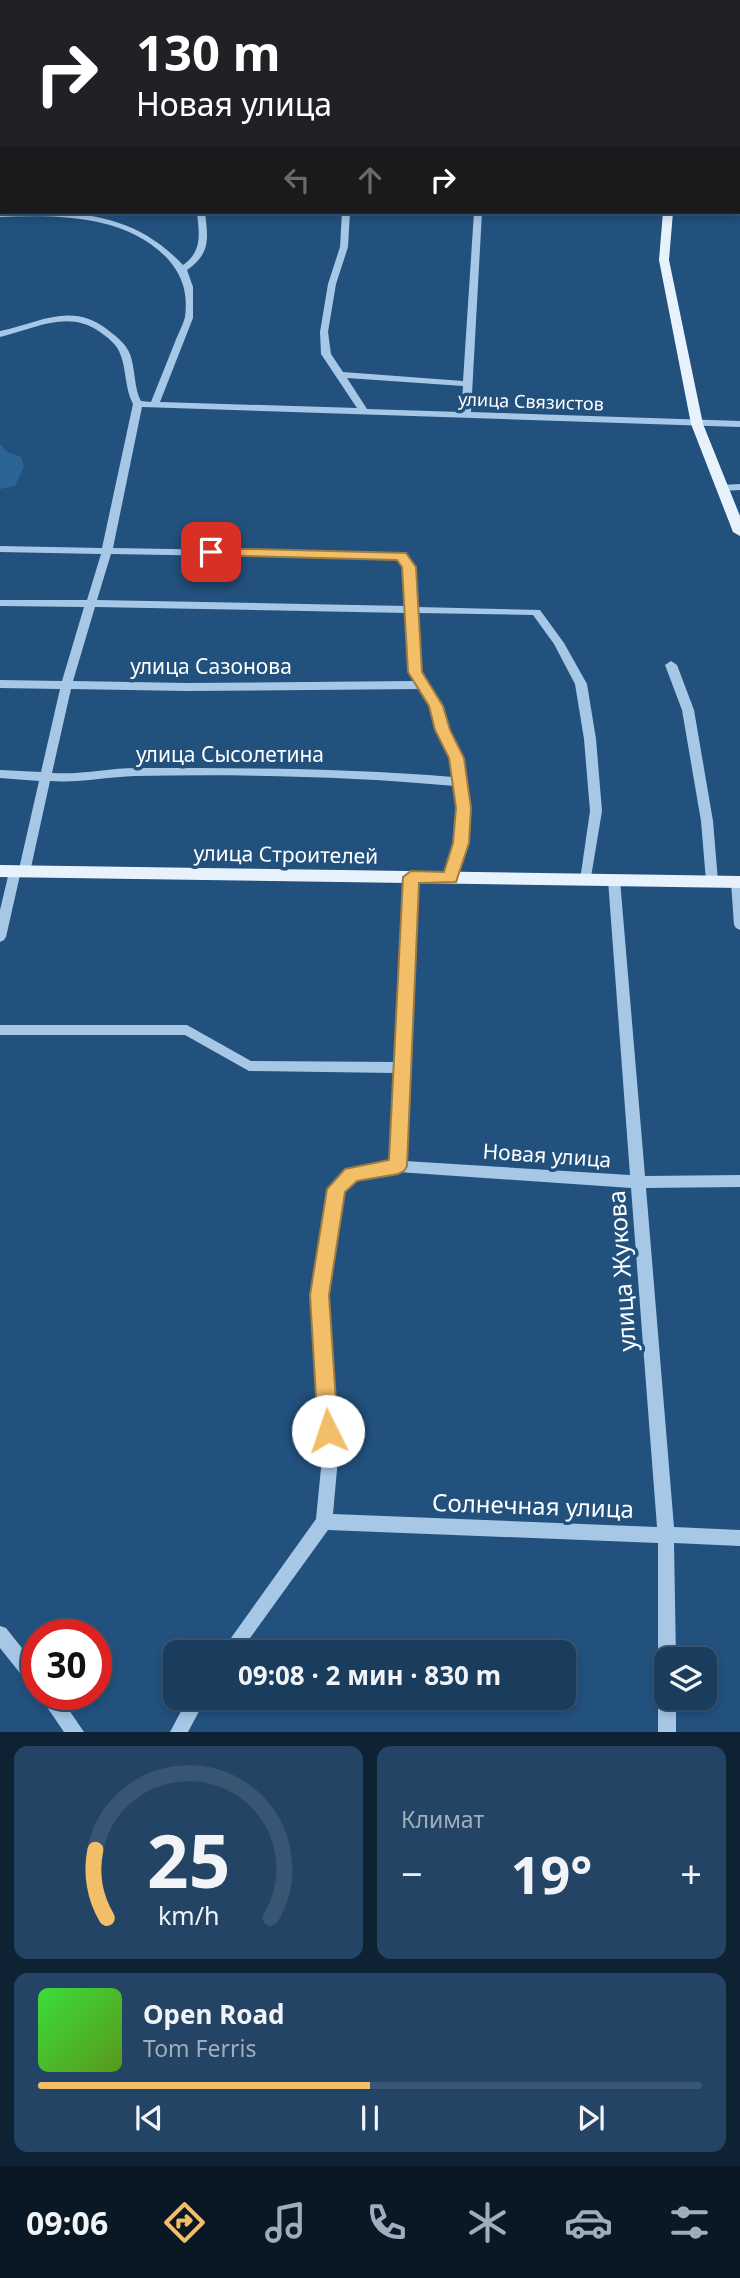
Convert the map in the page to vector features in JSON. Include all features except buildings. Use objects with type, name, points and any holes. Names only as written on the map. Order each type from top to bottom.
[{"type":"main road","points":[[668,214],[664,260],[698,424],[740,532]]},
{"type":"main road","name":"улица Строителей","points":[[13,872],[739,882]]},
{"type":"street","points":[[48,214],[89,216],[142,233],[171,255],[182,269],[189,287],[189,318],[154,405]]},
{"type":"street","points":[[182,269],[197,260],[201,253],[201,214]]},
{"type":"street","points":[[346,214],[344,247],[332,284],[324,332],[326,355],[363,410]]},
{"type":"street","points":[[466,413],[478,214]]},
{"type":"street","points":[[0,334],[59,316],[75,316],[100,327],[123,349],[130,392],[138,404],[107,550],[89,602],[66,685],[46,777],[13,872],[0,937]]},
{"type":"street","name":"улица Связистов","points":[[340,376],[468,384]]},
{"type":"street","name":"улица Связистов","points":[[138,404],[740,424]]},
{"type":"street","points":[[722,488],[740,486]]},
{"type":"street","points":[[0,549],[401,556],[409,567],[415,672],[436,706],[442,730],[456,758],[464,808],[461,843],[450,878]]},
{"type":"street","points":[[0,603],[89,602],[536,612],[559,643],[581,684],[590,740],[596,811],[586,880]]},
{"type":"street","points":[[671,665],[688,710],[707,821],[712,881]]},
{"type":"street","name":"улица Сазонова","points":[[0,684],[422,685]]},
{"type":"street","name":"улица Сысолетина","points":[[0,774],[63,778],[133,772],[382,775],[460,782]]},
{"type":"street","points":[[398,1166],[411,877]]},
{"type":"street","name":"улица Жукова","points":[[614,880],[666,1535],[667,1647]]},
{"type":"street","points":[[739,882],[740,926]]},
{"type":"street","points":[[0,1030],[187,1030],[249,1066],[402,1069]]},
{"type":"street","name":"Новая улица","points":[[324,1522],[330,1458],[320,1295],[337,1189],[352,1174],[398,1166],[639,1182],[740,1181]]},
{"type":"street","points":[[239,1640],[324,1522]]},
{"type":"street","name":"Солнечная улица","points":[[324,1522],[740,1538]]},
{"type":"street","points":[[0,1634],[21,1661]]},
{"type":"street","points":[[59,1710],[75,1732]]},
{"type":"street","points":[[179,1732],[191,1710]]},
{"type":"street","points":[[667,1710],[667,1732]]},
{"type":"shaded area","points":[[0,444],[7,452],[21,457],[24,467],[15,486],[0,489]]},
{"type":"route","points":[[211,552],[401,556],[409,567],[415,672],[436,706],[442,730],[456,758],[464,808],[461,843],[450,878],[411,877],[398,1166],[352,1174],[337,1189],[320,1295],[328,1431]]}]
